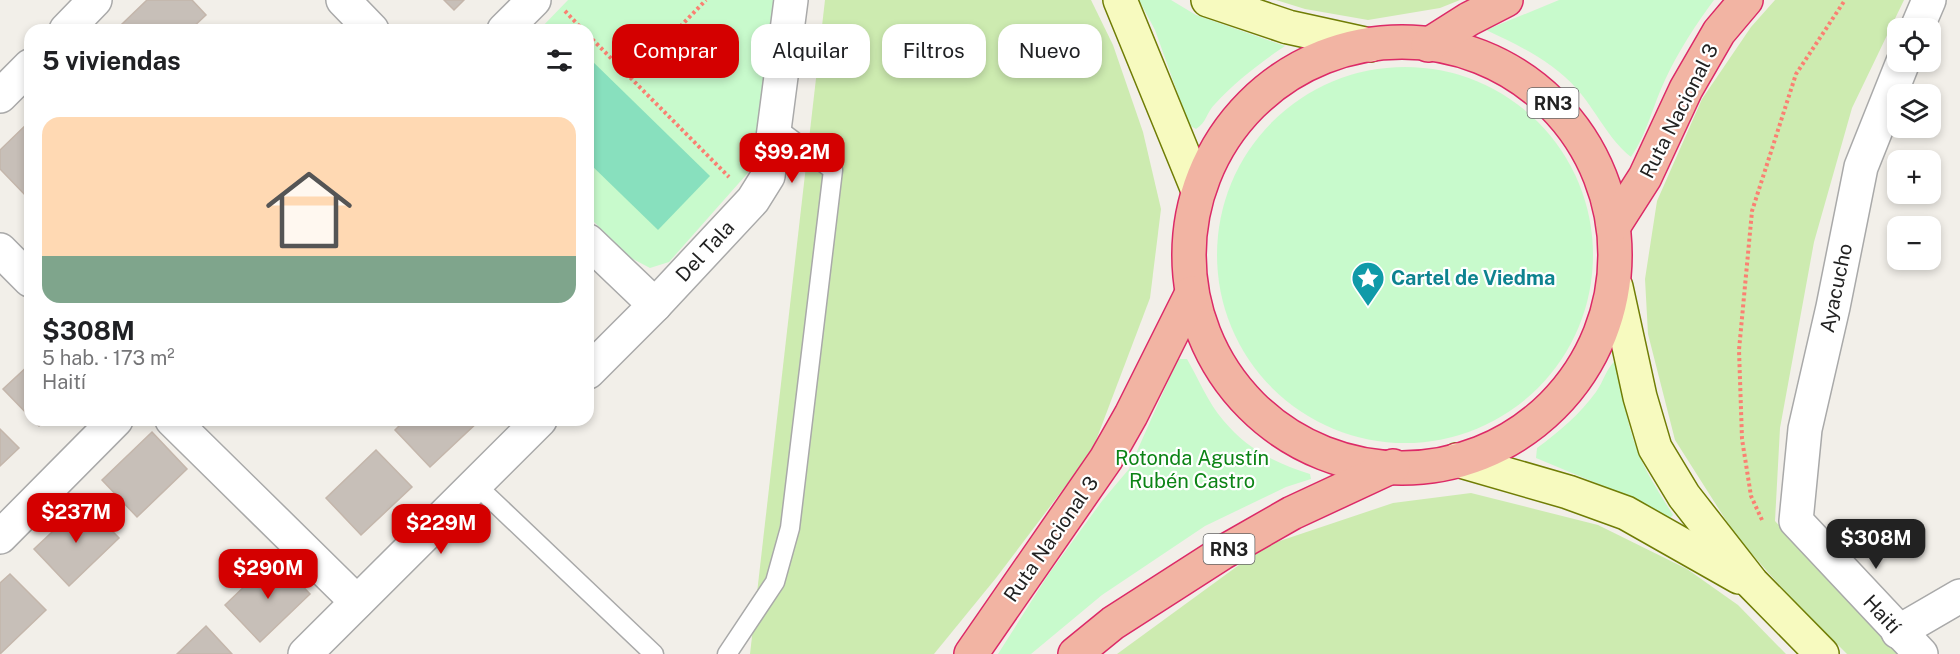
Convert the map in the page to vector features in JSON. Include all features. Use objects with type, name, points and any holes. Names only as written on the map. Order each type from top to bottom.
[{"type":"highway","points":[[1428,45],[1469,19],[1506,0]]},
{"type":"highway","name":"Ruta Nacional 3","points":[[1615,224],[1645,177],[1686,89],[1719,33],[1746,0]]},
{"type":"highway","name":"RN3","points":[[1370,45],[1428,45],[1488,61],[1552,102],[1594,157],[1615,224],[1616,287],[1597,351],[1550,414],[1499,448],[1457,460],[1425,465],[1353,461],[1291,437],[1233,388],[1197,326],[1189,259],[1190,219],[1197,188],[1209,156],[1233,122],[1260,91],[1288,73],[1343,47],[1370,45]]},
{"type":"highway","name":"Ruta Nacional 3","points":[[970,654],[1106,459],[1131,415],[1192,292]]},
{"type":"highway","name":"RN3","points":[[1075,654],[1113,623],[1222,553],[1292,513],[1395,465]]},
{"type":"main road","points":[[1120,0],[1197,188]]},
{"type":"main road","points":[[1208,0],[1288,27],[1370,45]]},
{"type":"main road","points":[[1616,287],[1640,397],[1655,448],[1684,496],[1752,584],[1822,654]]},
{"type":"main road","points":[[1457,460],[1568,492],[1626,513],[1752,584]]},
{"type":"street","points":[[72,24],[95,0]]},
{"type":"street","points":[[343,0],[366,24]]},
{"type":"street","name":"Del Tala","points":[[594,366],[655,305],[753,200],[768,176],[791,0]]},
{"type":"street","points":[[1921,18],[1929,0]]},
{"type":"street","points":[[514,24],[548,4]]},
{"type":"street","points":[[0,96],[24,72]]},
{"type":"street","name":"Ayacucho","points":[[1781,523],[1833,307],[1861,167],[1899,72]]},
{"type":"street","points":[[594,247],[655,305]]},
{"type":"street","points":[[0,250],[24,274]]},
{"type":"street","points":[[0,537],[110,426]]},
{"type":"street","points":[[178,426],[357,602]]},
{"type":"street","points":[[305,654],[534,426]]},
{"type":"street","name":"Haití","points":[[1781,523],[1910,643]]},
{"type":"street","points":[[1910,643],[1960,596]]},
{"type":"lane","points":[[727,654],[775,582],[790,528],[833,170],[774,127]]},
{"type":"lane","points":[[475,484],[651,653]]},
{"type":"path","points":[[683,24],[706,0]]},
{"type":"path","points":[[1781,523],[1751,496],[1742,439],[1739,350],[1752,211],[1796,74],[1845,0]]},
{"type":"path","points":[[548,4],[575,24]]},
{"type":"path","points":[[594,41],[612,60]]},
{"type":"path","points":[[630,78],[753,200]]},
{"type":"green space","points":[[568,0],[777,0],[774,24],[751,24],[751,78],[766,78],[754,166],[669,262],[650,268],[631,258],[594,222],[594,24],[545,24]]},
{"type":"green space","points":[[825,0],[1091,0],[1113,45],[1143,132],[1161,209],[1150,298],[1092,451],[996,578],[934,654],[750,654],[816,78],[870,78],[870,24],[822,24]]},
{"type":"green space","points":[[1139,0],[1171,0],[1196,15],[1285,46],[1231,88],[1212,107],[1196,129],[1189,125],[1155,30]]},
{"type":"green space","points":[[1276,0],[1460,0],[1440,8],[1368,20],[1305,9]]},
{"type":"green space","points":[[1559,0],[1714,0],[1676,59],[1631,157],[1616,142],[1567,78],[1534,54],[1486,30]]},
{"type":"green space","points":[[1775,0],[1904,0],[1895,18],[1887,18],[1887,35],[1852,108],[1814,242],[1780,428],[1775,521],[1904,654],[1847,654],[1789,596],[1736,536],[1675,440],[1648,334],[1645,279],[1657,201],[1702,99],[1751,27]]},
{"type":"green space","points":[[594,63],[710,176],[658,230],[594,168]]},
{"type":"green space","name":"Rotonda Agustín Rubén Castro","points":[[1387,67],[1423,67],[1460,75],[1494,89],[1525,109],[1551,135],[1571,166],[1585,200],[1593,237],[1590,292],[1579,327],[1562,360],[1551,375],[1525,401],[1494,421],[1460,435],[1423,443],[1387,443],[1350,435],[1316,421],[1285,401],[1259,375],[1239,344],[1225,310],[1217,273],[1217,237],[1225,200],[1239,166],[1259,135],[1285,109],[1316,89],[1350,75]]},
{"type":"green space","name":"Rotonda Agustín Rubén Castro","points":[[1178,359],[1187,359],[1208,399],[1232,430],[1262,454],[1310,474],[1311,479],[1286,487],[1205,526],[1102,595],[1031,654],[998,654],[1048,575],[1102,501],[1129,469]]},
{"type":"green space","points":[[1617,359],[1633,439],[1645,467],[1673,515],[1670,518],[1632,498],[1536,458],[1537,448],[1583,408]]},
{"type":"green space","points":[[1471,493],[1598,525],[1687,569],[1738,605],[1786,654],[1117,654],[1265,546],[1393,503]]},
{"type":"building","points":[[147,0],[192,0],[206,15],[196,24],[122,24]]},
{"type":"building","points":[[444,0],[464,0],[454,10]]},
{"type":"building","points":[[24,127],[24,194],[0,169],[0,150]]},
{"type":"building","points":[[24,370],[24,411],[3,389]]},
{"type":"building","points":[[399,426],[474,426],[430,467],[395,430]]},
{"type":"building","points":[[0,429],[19,448],[0,466]]},
{"type":"building","points":[[152,432],[187,469],[137,517],[102,480]]},
{"type":"building","points":[[376,450],[412,487],[361,535],[326,498]]},
{"type":"building","points":[[84,502],[119,538],[69,586],[34,549]]},
{"type":"building","points":[[275,557],[310,594],[260,642],[225,605]]},
{"type":"building","points":[[10,574],[46,610],[0,654],[0,583]]},
{"type":"building","points":[[206,626],[232,654],[177,654]]},
{"type":"place","name":"Cartel de Viedma","points":[[1368,307]]}]
